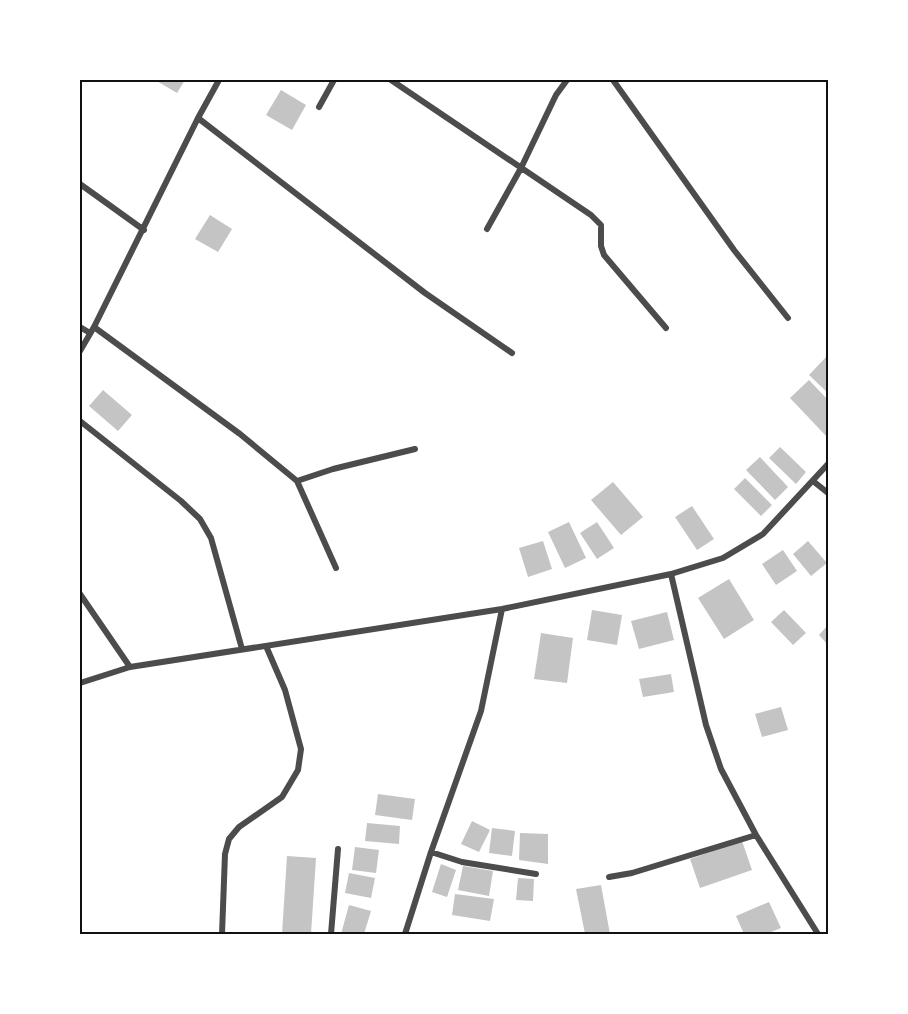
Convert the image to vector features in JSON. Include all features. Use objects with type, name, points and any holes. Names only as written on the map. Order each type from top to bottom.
[{"type":"street","points":[[80,351],[219,80]]},
{"type":"street","points":[[319,107],[334,80]]},
{"type":"street","points":[[391,80],[601,225],[601,246],[604,255],[666,328]]},
{"type":"street","points":[[487,229],[521,168],[556,95],[567,80]]},
{"type":"street","points":[[613,80],[734,250],[788,318]]},
{"type":"street","points":[[198,118],[425,293],[512,353]]},
{"type":"street","points":[[80,184],[144,230]]},
{"type":"street","points":[[80,327],[90,333]]},
{"type":"street","points":[[94,327],[240,434],[297,481],[336,568]]},
{"type":"street","points":[[80,421],[181,501],[200,519],[211,538],[242,649]]},
{"type":"street","points":[[297,481],[333,469],[415,449]]},
{"type":"street","points":[[80,684],[130,667],[502,609],[670,574],[723,558],[763,534],[828,464]]},
{"type":"street","points":[[813,481],[828,493]]},
{"type":"street","points":[[670,574],[706,725],[722,769],[756,835],[818,934]]},
{"type":"street","points":[[80,594],[130,667]]},
{"type":"street","points":[[405,934],[431,852],[481,711],[502,609]]},
{"type":"street","points":[[222,934],[225,854],[229,839],[239,827],[282,797],[298,770],[301,749],[285,690],[266,646]]},
{"type":"street","points":[[609,878],[756,835]]},
{"type":"street","points":[[331,934],[338,849]]},
{"type":"street","points":[[431,852],[462,862],[536,874]]},
{"type":"building","points":[[155,80],[185,80],[177,93]]},
{"type":"building","points":[[281,90],[306,105],[292,130],[266,115]]},
{"type":"building","points":[[210,215],[232,229],[218,252],[195,239]]},
{"type":"building","points":[[828,355],[828,393],[809,375]]},
{"type":"building","points":[[809,380],[828,400],[828,438],[790,398]]},
{"type":"building","points":[[103,390],[132,415],[118,431],[89,406]]},
{"type":"building","points":[[780,447],[806,472],[796,484],[769,458]]},
{"type":"building","points":[[760,457],[788,487],[775,500],[746,470]]},
{"type":"building","points":[[745,478],[772,505],[761,516],[734,489]]},
{"type":"building","points":[[613,482],[643,517],[621,535],[591,500]]},
{"type":"building","points":[[692,506],[714,539],[697,550],[675,517]]},
{"type":"building","points":[[569,522],[586,558],[565,568],[548,532]]},
{"type":"building","points":[[597,522],[614,548],[597,559],[580,533]]},
{"type":"building","points":[[543,541],[552,569],[528,577],[519,548]]},
{"type":"building","points":[[808,541],[827,563],[811,576],[793,554]]},
{"type":"building","points":[[783,550],[797,571],[776,585],[762,564]]},
{"type":"building","points":[[729,579],[754,620],[724,639],[698,598]]},
{"type":"building","points":[[592,610],[622,615],[617,645],[587,640]]},
{"type":"building","points":[[784,610],[806,633],[793,645],[771,622]]},
{"type":"building","points":[[667,612],[674,640],[639,649],[631,621]]},
{"type":"building","points":[[828,625],[828,645],[819,635]]},
{"type":"building","points":[[541,633],[573,638],[567,683],[534,679]]},
{"type":"building","points":[[671,674],[674,692],[643,697],[639,679]]},
{"type":"building","points":[[781,707],[788,730],[762,737],[755,714]]},
{"type":"building","points":[[378,794],[415,799],[412,820],[375,815]]},
{"type":"building","points":[[472,821],[490,830],[479,852],[461,844]]},
{"type":"building","points":[[367,823],[400,826],[399,844],[365,841]]},
{"type":"building","points":[[492,828],[515,831],[512,856],[489,853]]},
{"type":"building","points":[[520,833],[548,834],[548,864],[519,860]]},
{"type":"building","points":[[742,841],[752,870],[700,888],[690,859]]},
{"type":"building","points":[[355,847],[379,850],[376,873],[352,870]]},
{"type":"building","points":[[287,856],[316,858],[311,934],[282,934]]},
{"type":"building","points":[[441,864],[456,870],[447,897],[432,892]]},
{"type":"building","points":[[463,866],[493,871],[489,896],[458,890]]},
{"type":"building","points":[[349,873],[375,878],[371,898],[345,893]]},
{"type":"building","points":[[518,878],[534,879],[533,901],[516,900]]},
{"type":"building","points":[[601,885],[610,934],[585,934],[576,889]]},
{"type":"building","points":[[455,894],[494,899],[490,921],[452,915]]},
{"type":"building","points":[[769,902],[781,928],[766,934],[744,934],[736,916]]},
{"type":"building","points":[[349,905],[371,911],[364,934],[341,934]]}]
